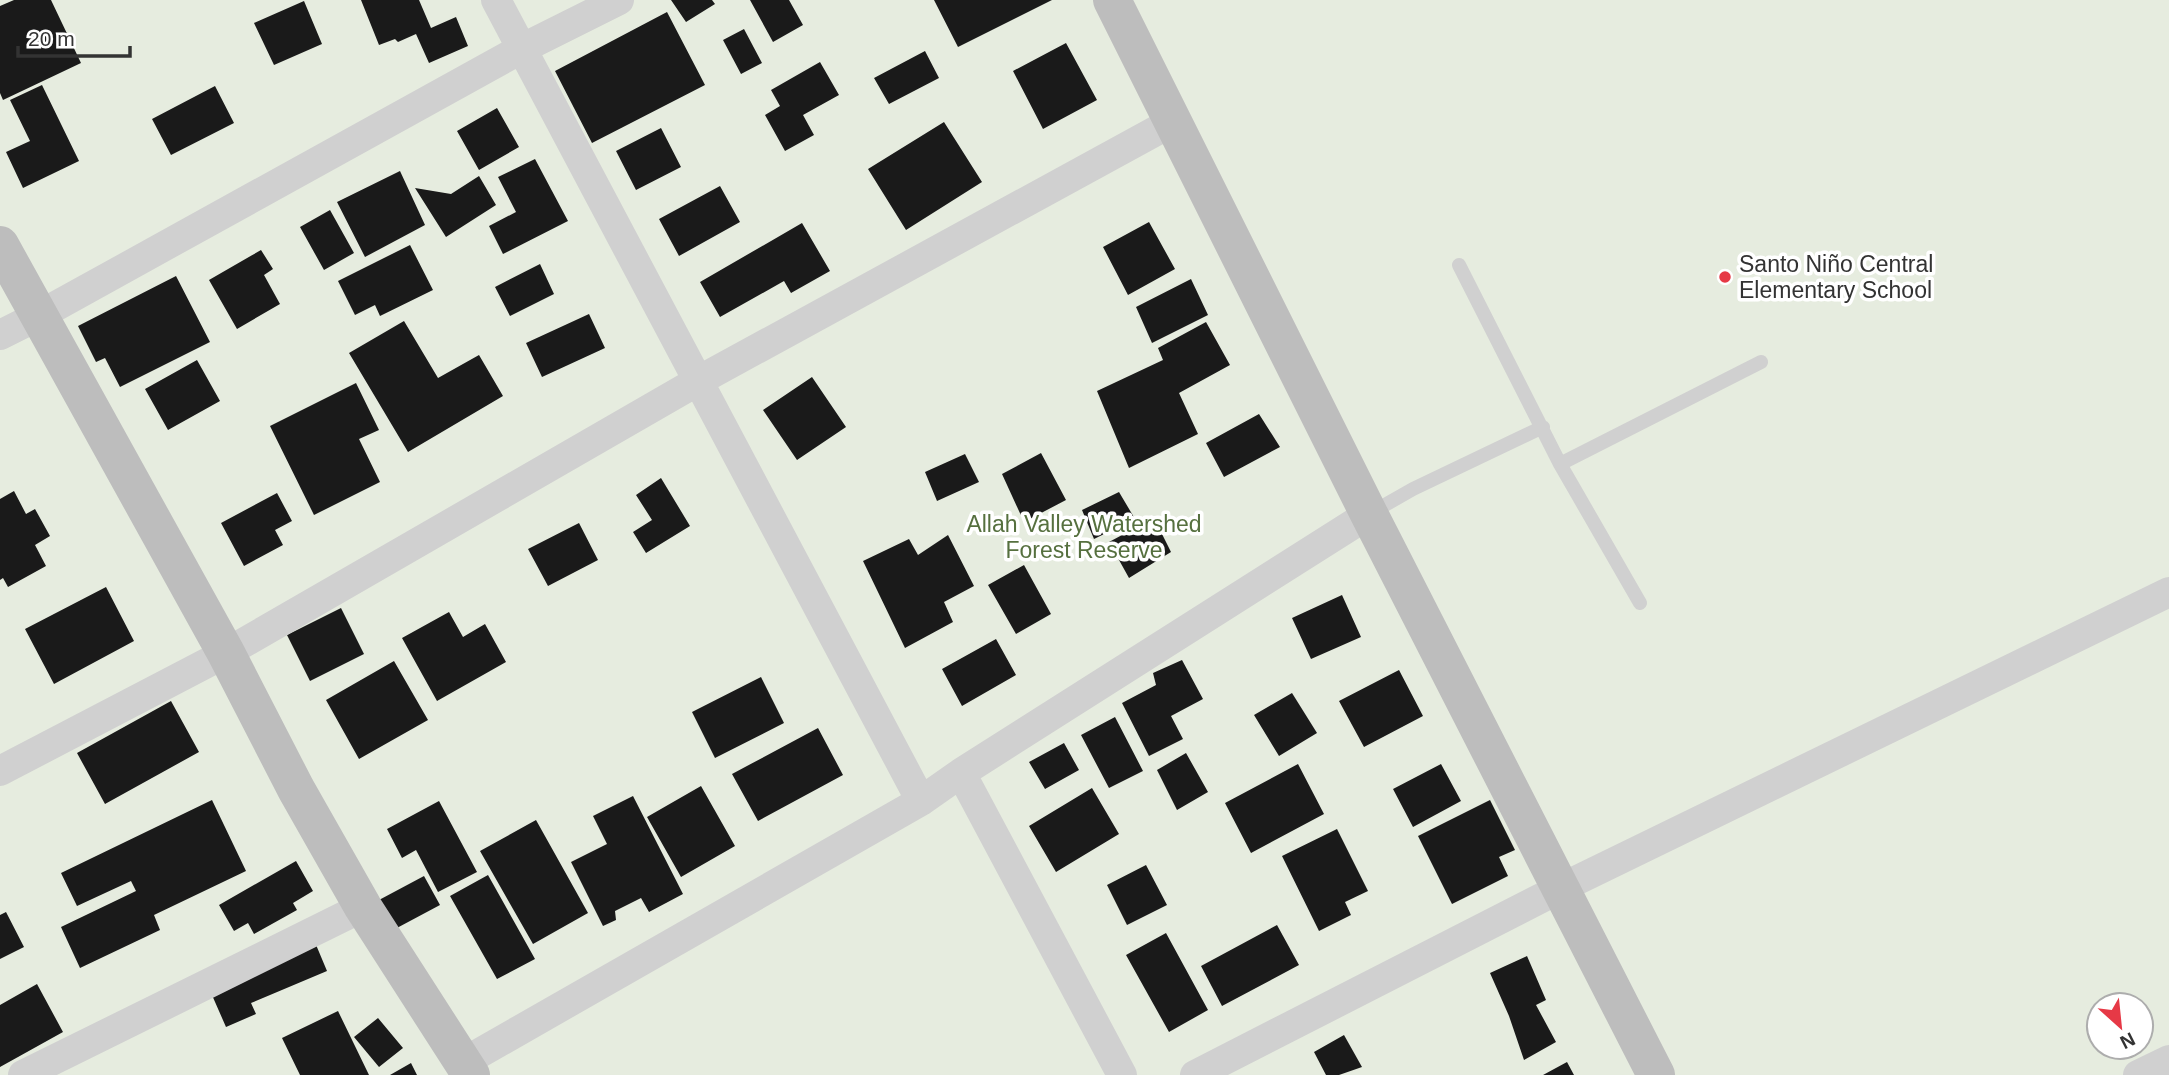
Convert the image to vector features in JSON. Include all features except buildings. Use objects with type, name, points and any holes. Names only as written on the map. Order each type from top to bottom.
[{"type":"main road","points":[[1112,0],[1369,514],[1656,1075]]},
{"type":"main road","points":[[0,245],[226,653],[296,789],[363,908],[468,1069]]},
{"type":"street","points":[[496,0],[921,801]]},
{"type":"street","points":[[0,335],[521,49],[619,0]]},
{"type":"street","points":[[0,771],[226,653],[698,381],[1174,121]]},
{"type":"street","points":[[468,1069],[921,801],[961,772],[1369,514]]},
{"type":"street","points":[[1195,1075],[1561,888],[2169,592]]},
{"type":"street","points":[[961,772],[1122,1075]]},
{"type":"street","points":[[23,1075],[363,908]]},
{"type":"street","points":[[2138,1075],[2169,1060]]},
{"type":"lane","points":[[1460,265],[1560,464],[1640,603]]},
{"type":"lane","points":[[1560,464],[1761,362]]},
{"type":"lane","points":[[1369,514],[1413,488],[1543,427]]},
{"type":"green space","name":"Allah Valley Watershed Forest Reserve","points":[[0,0],[2169,0],[2169,1075],[0,1075]]},
{"type":"place","name":"Santo Niño Central Elementary School","points":[[1725,277]]}]
